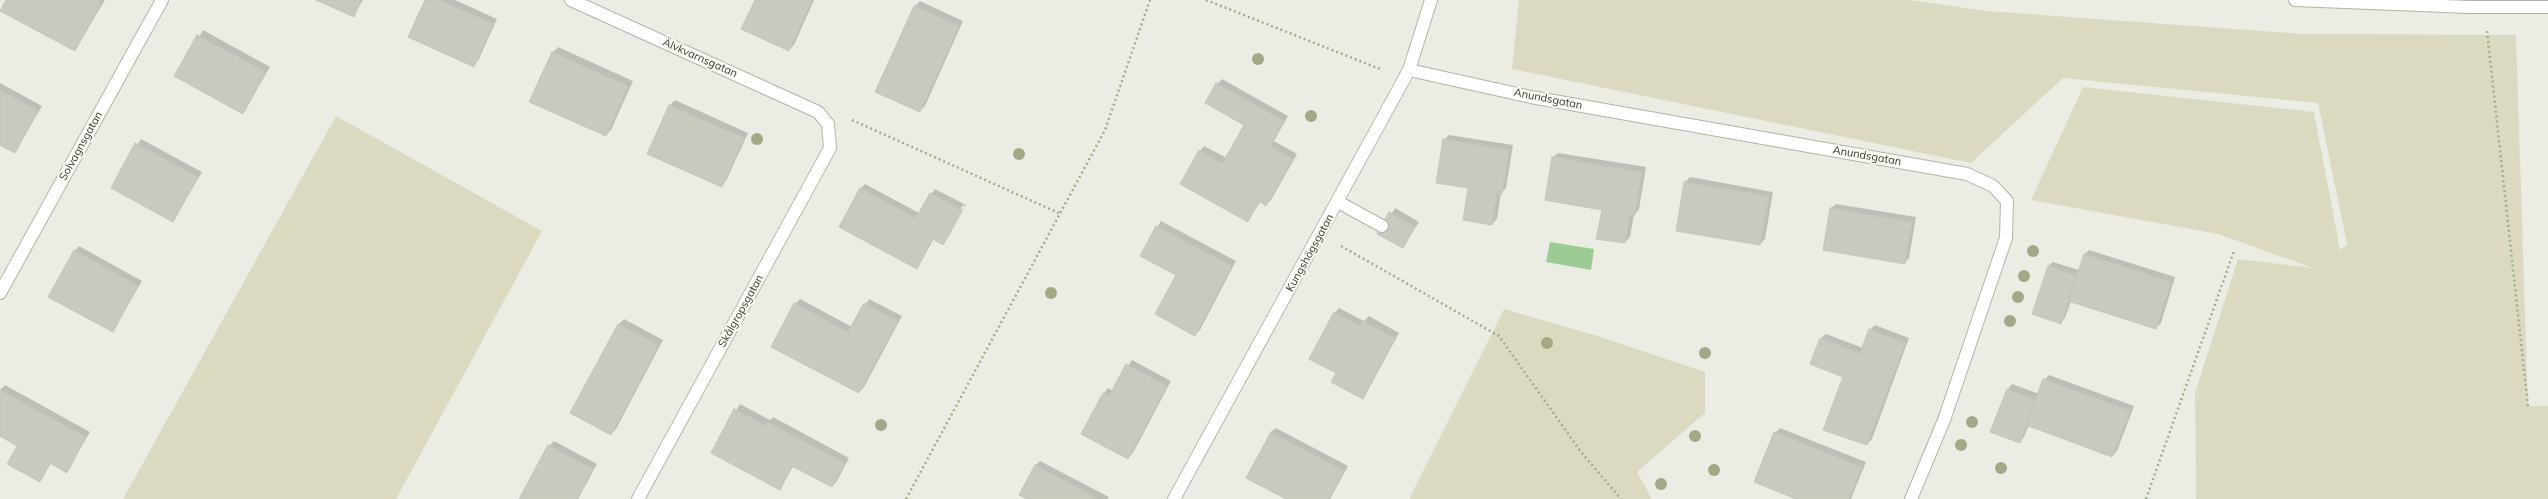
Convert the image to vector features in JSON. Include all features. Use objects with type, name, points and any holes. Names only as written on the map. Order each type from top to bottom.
[{"type":"street","name":"Solvagnsgatan","points":[[0,293],[162,0]]},
{"type":"street","name":"Älvkvarnsgatan","points":[[572,0],[818,112],[827,122]]},
{"type":"street","name":"Kungshögsgatan","points":[[1174,499],[1320,235],[1409,70],[1431,0]]},
{"type":"street","points":[[2295,0],[2470,4],[2485,7],[2548,7]]},
{"type":"street","name":"Anundsgatan","points":[[1409,70],[1531,97],[1967,174],[1993,186],[2007,201],[2006,238],[1944,420],[1911,499]]},
{"type":"street","name":"Skålgropsgatan","points":[[638,499],[830,148],[827,122]]},
{"type":"street","points":[[1338,202],[1382,226]]},
{"type":"path","points":[[906,499],[1105,130],[1150,0]]},
{"type":"path","points":[[1206,0],[1376,69],[1409,70]]},
{"type":"path","points":[[2485,7],[2528,406]]},
{"type":"path","points":[[827,122],[853,120],[1061,214]]},
{"type":"path","points":[[1320,235],[1499,336],[1581,452],[1621,499]]},
{"type":"path","points":[[2146,499],[2234,251]]},
{"type":"shaded area","points":[[1519,0],[1910,0],[1986,11],[2304,34],[2516,35],[2528,406],[2548,406],[2548,499],[2196,499],[2195,393],[2238,259],[2313,268],[2218,234],[2031,200],[2083,87],[2314,112],[2340,250],[2347,244],[2318,103],[2063,78],[1971,163],[1512,69]]},
{"type":"shaded area","points":[[336,116],[542,231],[396,499],[123,499]]},
{"type":"shaded area","points":[[1550,242],[1594,249],[1591,270],[1546,262]]},
{"type":"shaded area","points":[[1504,309],[1601,337],[1705,372],[1705,413],[1637,472],[1652,499],[1409,499]]},
{"type":"building","points":[[6,0],[98,0],[102,2],[75,51],[0,11]]},
{"type":"building","points":[[316,0],[361,0],[354,17]]},
{"type":"building","points":[[425,0],[440,0],[493,24],[474,67],[408,37]]},
{"type":"building","points":[[755,0],[812,0],[789,51],[741,29]]},
{"type":"building","points":[[914,6],[959,26],[920,112],[875,92]]},
{"type":"building","points":[[197,35],[266,72],[243,114],[174,76]]},
{"type":"building","points":[[552,52],[628,86],[606,136],[529,102]]},
{"type":"building","points":[[1216,83],[1284,121],[1270,146],[1293,159],[1266,206],[1259,201],[1248,222],[1180,184],[1199,150],[1222,164],[1244,125],[1205,103]]},
{"type":"building","points":[[0,90],[38,111],[15,153],[0,145]]},
{"type":"building","points":[[669,105],[744,138],[722,187],[647,154]]},
{"type":"building","points":[[1443,139],[1509,150],[1502,194],[1497,193],[1492,225],[1463,220],[1468,188],[1436,183]]},
{"type":"building","points":[[135,143],[198,177],[173,222],[111,188]]},
{"type":"building","points":[[1552,157],[1642,172],[1635,215],[1630,215],[1625,243],[1596,239],[1602,210],[1545,200]]},
{"type":"building","points":[[1684,182],[1769,196],[1760,245],[1676,231]]},
{"type":"building","points":[[860,188],[916,218],[930,193],[962,210],[943,245],[933,239],[917,269],[839,227]]},
{"type":"building","points":[[1830,208],[1912,222],[1905,264],[1823,250]]},
{"type":"building","points":[[1389,212],[1415,227],[1403,248],[1377,234]]},
{"type":"building","points":[[1156,226],[1232,266],[1195,336],[1155,314],[1176,275],[1140,256]]},
{"type":"building","points":[[74,250],[138,286],[113,332],[48,297]]},
{"type":"building","points":[[2084,254],[2171,282],[2156,329],[2068,301]]},
{"type":"building","points":[[2048,266],[2077,276],[2061,324],[2032,314]]},
{"type":"building","points":[[794,303],[848,332],[864,303],[898,321],[859,393],[771,347]]},
{"type":"building","points":[[1334,312],[1360,326],[1363,321],[1395,338],[1363,399],[1331,382],[1336,373],[1309,359]]},
{"type":"building","points":[[618,324],[659,345],[611,435],[570,413]]},
{"type":"building","points":[[1869,329],[1905,343],[1867,445],[1823,430],[1843,377],[1810,364],[1820,338],[1860,353]]},
{"type":"building","points":[[1126,364],[1167,386],[1128,459],[1081,434],[1103,393],[1109,396]]},
{"type":"building","points":[[2043,379],[2130,411],[2112,457],[2026,425]]},
{"type":"building","points":[[2007,389],[2036,400],[2020,443],[1990,432]]},
{"type":"building","points":[[0,390],[86,437],[67,473],[50,463],[40,482],[7,464],[17,446],[0,436]]},
{"type":"building","points":[[734,409],[766,425],[767,422],[845,463],[832,487],[792,466],[780,490],[711,453]]},
{"type":"building","points":[[1271,432],[1344,471],[1329,499],[1286,499],[1246,478]]},
{"type":"building","points":[[1774,432],[1862,467],[1849,499],[1796,499],[1754,482]]},
{"type":"building","points":[[548,445],[593,469],[577,499],[519,499]]},
{"type":"building","points":[[1035,465],[1099,499],[1027,499],[1019,495]]}]
